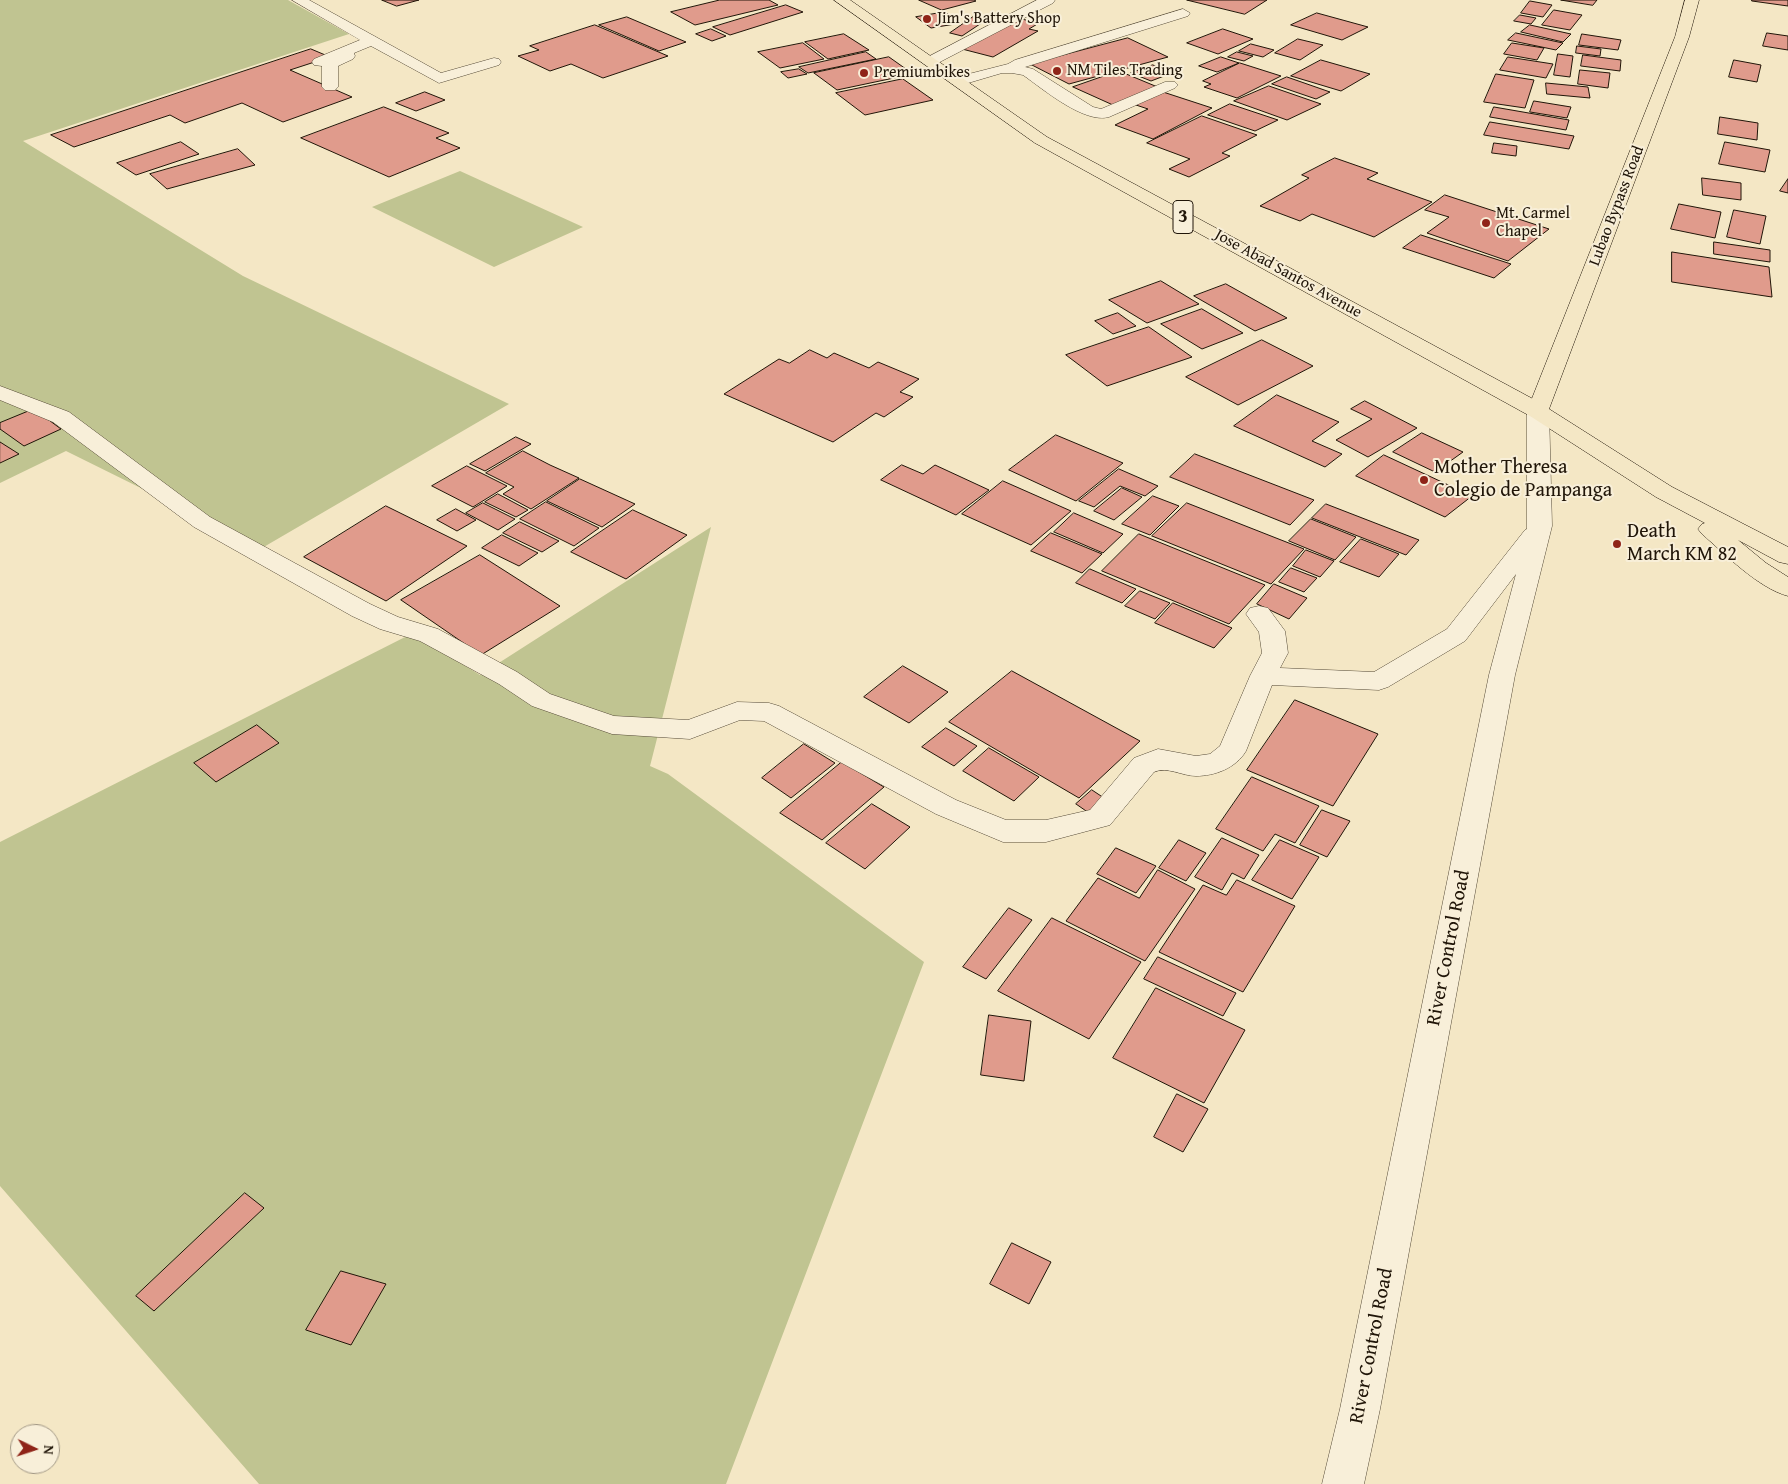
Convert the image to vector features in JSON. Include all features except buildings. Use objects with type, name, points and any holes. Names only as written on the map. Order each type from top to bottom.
[{"type":"main road","name":"Jose Abad Santos Avenue","points":[[841,0],[931,61],[1041,140],[1538,411],[1664,492],[1788,557]]},
{"type":"main road","name":"Lubao Bypass Road","points":[[1538,411],[1682,37],[1692,0]]},
{"type":"main road","name":"Jose Abad Santos Avenue","points":[[1664,492],[1757,568],[1788,588]]},
{"type":"street","points":[[298,0],[439,78],[494,62]]},
{"type":"street","points":[[931,61],[1048,0]]},
{"type":"street","points":[[1012,68],[1020,63],[1184,13]]},
{"type":"street","points":[[319,62],[346,53],[371,41]]},
{"type":"street","points":[[330,88],[330,64],[348,58],[346,53]]},
{"type":"street","points":[[958,81],[1001,69],[1012,68],[1028,72],[1088,111],[1103,114],[1170,85]]},
{"type":"street","points":[[0,392],[61,417],[202,522],[361,610],[389,623],[428,635],[508,678],[541,700],[612,725],[690,730],[737,711],[769,712],[946,807],[1003,831],[1046,831],[1100,818],[1144,765],[1158,760],[1196,766],[1218,762],[1232,752],[1263,676],[1275,653],[1272,631],[1259,614]]},
{"type":"street","name":"River Control Road","points":[[1343,1484],[1362,1399],[1502,675],[1540,526],[1538,411]]},
{"type":"street","points":[[1263,676],[1379,681],[1456,635],[1540,526]]},
{"type":"green space","points":[[0,0],[288,0],[349,34],[23,141],[243,276],[509,404],[262,548],[66,451],[0,483]]},
{"type":"green space","points":[[460,171],[583,227],[494,267],[372,207]]},
{"type":"green space","points":[[711,527],[650,766],[668,774],[924,962],[726,1484],[259,1484],[0,1186],[0,842],[413,633],[480,675]]},
{"type":"place","name":"Jim's Battery Shop","points":[[927,19]]},
{"type":"place","name":"NM Tiles Trading","points":[[1057,71]]},
{"type":"place","name":"Premiumbikes","points":[[864,73]]},
{"type":"place","name":"Mt. Carmel Chapel","points":[[1486,223]]},
{"type":"place","name":"Mother Theresa Colegio de Pampanga","points":[[1424,480]]},
{"type":"place","name":"Death March KM 82","points":[[1617,544]]}]
